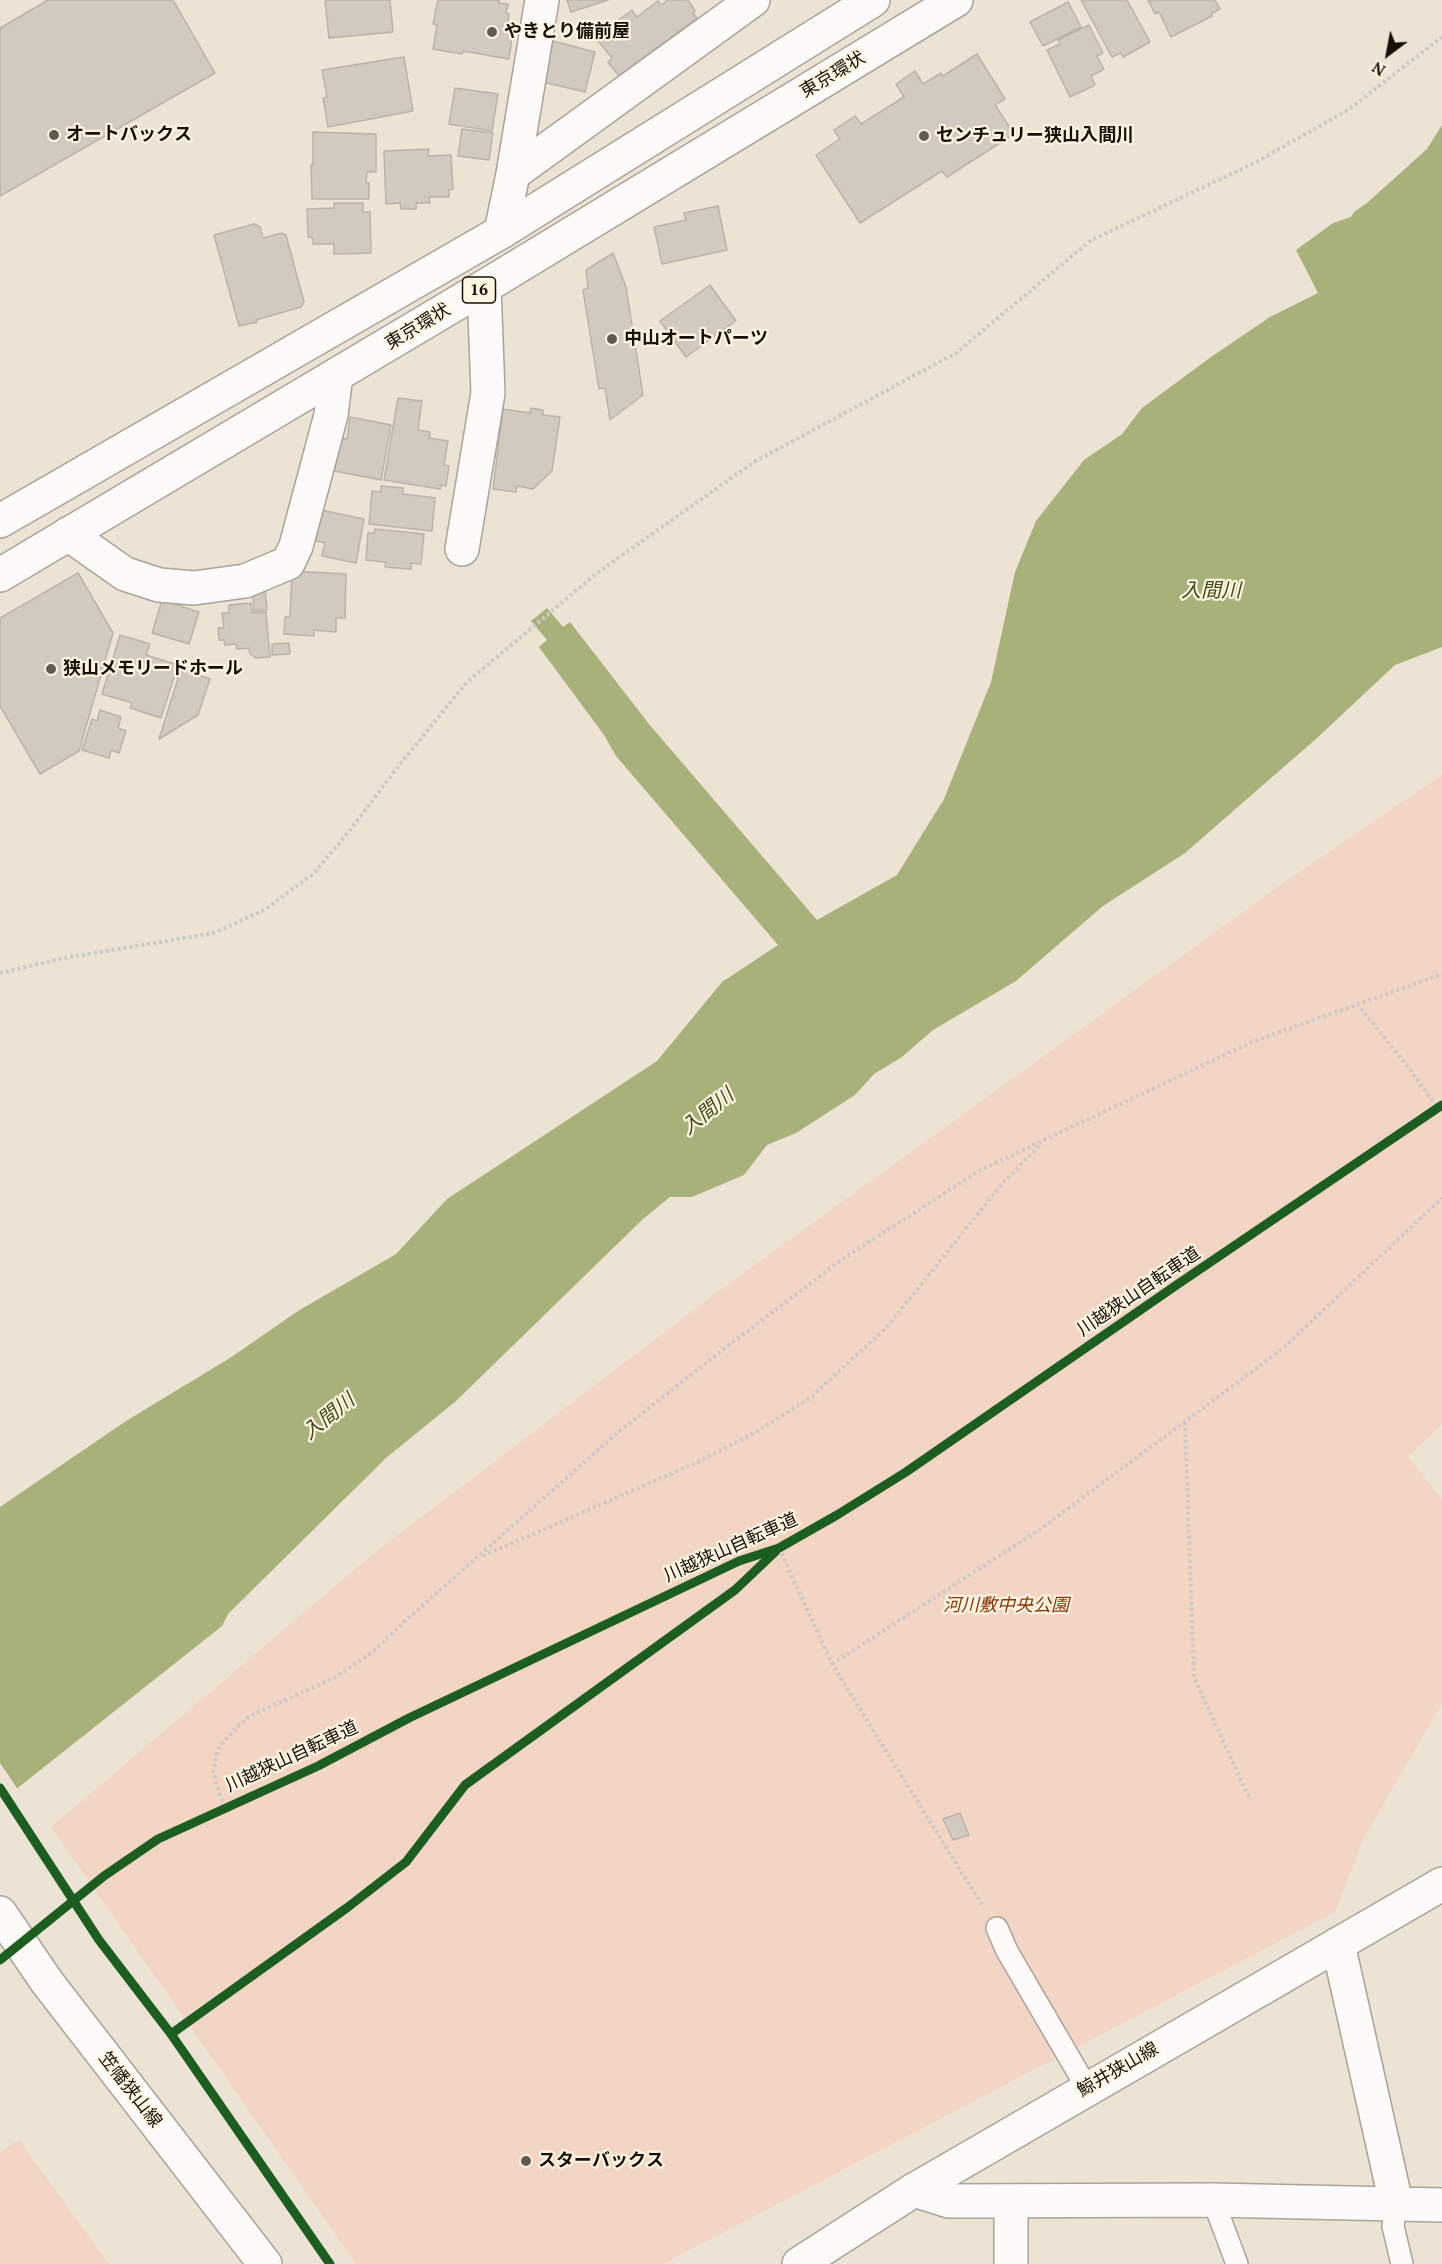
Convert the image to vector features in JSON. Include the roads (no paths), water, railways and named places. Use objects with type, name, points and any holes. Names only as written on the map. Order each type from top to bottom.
[{"type":"main road","points":[[501,232],[542,0]]},
{"type":"main road","points":[[513,174],[753,0]]},
{"type":"main road","name":"16","points":[[0,521],[501,232],[873,0]]},
{"type":"main road","name":"東京環状","points":[[0,574],[484,287],[956,0]]},
{"type":"main road","points":[[462,549],[488,393],[484,287]]},
{"type":"main road","points":[[68,534],[125,574],[159,585],[194,588],[245,581],[288,562],[296,546],[331,416],[336,375]]},
{"type":"main road","name":"鯨井狭山線","points":[[799,2264],[914,2190],[1442,1884]]},
{"type":"main road","name":"笠幡狭山線","points":[[0,1913],[46,1982],[265,2264]]},
{"type":"main road","points":[[1338,1944],[1396,2202]]},
{"type":"main road","points":[[914,2190],[949,2201],[1213,2200],[1396,2202],[1442,2205]]},
{"type":"main road","points":[[1011,2201],[1011,2264]]},
{"type":"lane","points":[[997,1928],[1007,1952],[1087,2088]]},
{"type":"lane","points":[[1213,2200],[1237,2264]]},
{"type":"lane","points":[[1396,2202],[1393,2226],[1402,2264]]},
{"type":"water","name":"入間川","points":[[1442,125],[1442,647],[1395,665],[1317,738],[1185,853],[1103,906],[1016,981],[933,1030],[902,1057],[874,1074],[855,1095],[796,1133],[767,1145],[744,1175],[692,1197],[670,1197],[643,1219],[456,1401],[386,1458],[228,1614],[222,1626],[0,1802],[0,1507],[126,1421],[230,1358],[298,1311],[396,1254],[447,1199],[657,1061],[722,982],[778,945],[616,756],[604,735],[539,647],[547,640],[531,621],[547,608],[563,627],[570,622],[649,724],[817,920],[897,875],[944,799],[991,682],[1015,572],[1036,521],[1084,460],[1122,434],[1142,408],[1270,317],[1318,293],[1296,250],[1333,223],[1351,217],[1427,149]]},
{"type":"place","name":"やきとり備前屋","points":[[492,32]]},
{"type":"place","name":"オートバックス","points":[[54,135]]},
{"type":"place","name":"センチュリー狭山入間川","points":[[924,136]]},
{"type":"place","name":"中山オートパーツ","points":[[612,339]]},
{"type":"place","name":"狭山メモリードホール","points":[[51,669]]},
{"type":"place","name":"スターバックス","points":[[526,2161]]},
{"type":"park label","name":"河川敷中央公園","points":[[1006,1606]]}]
